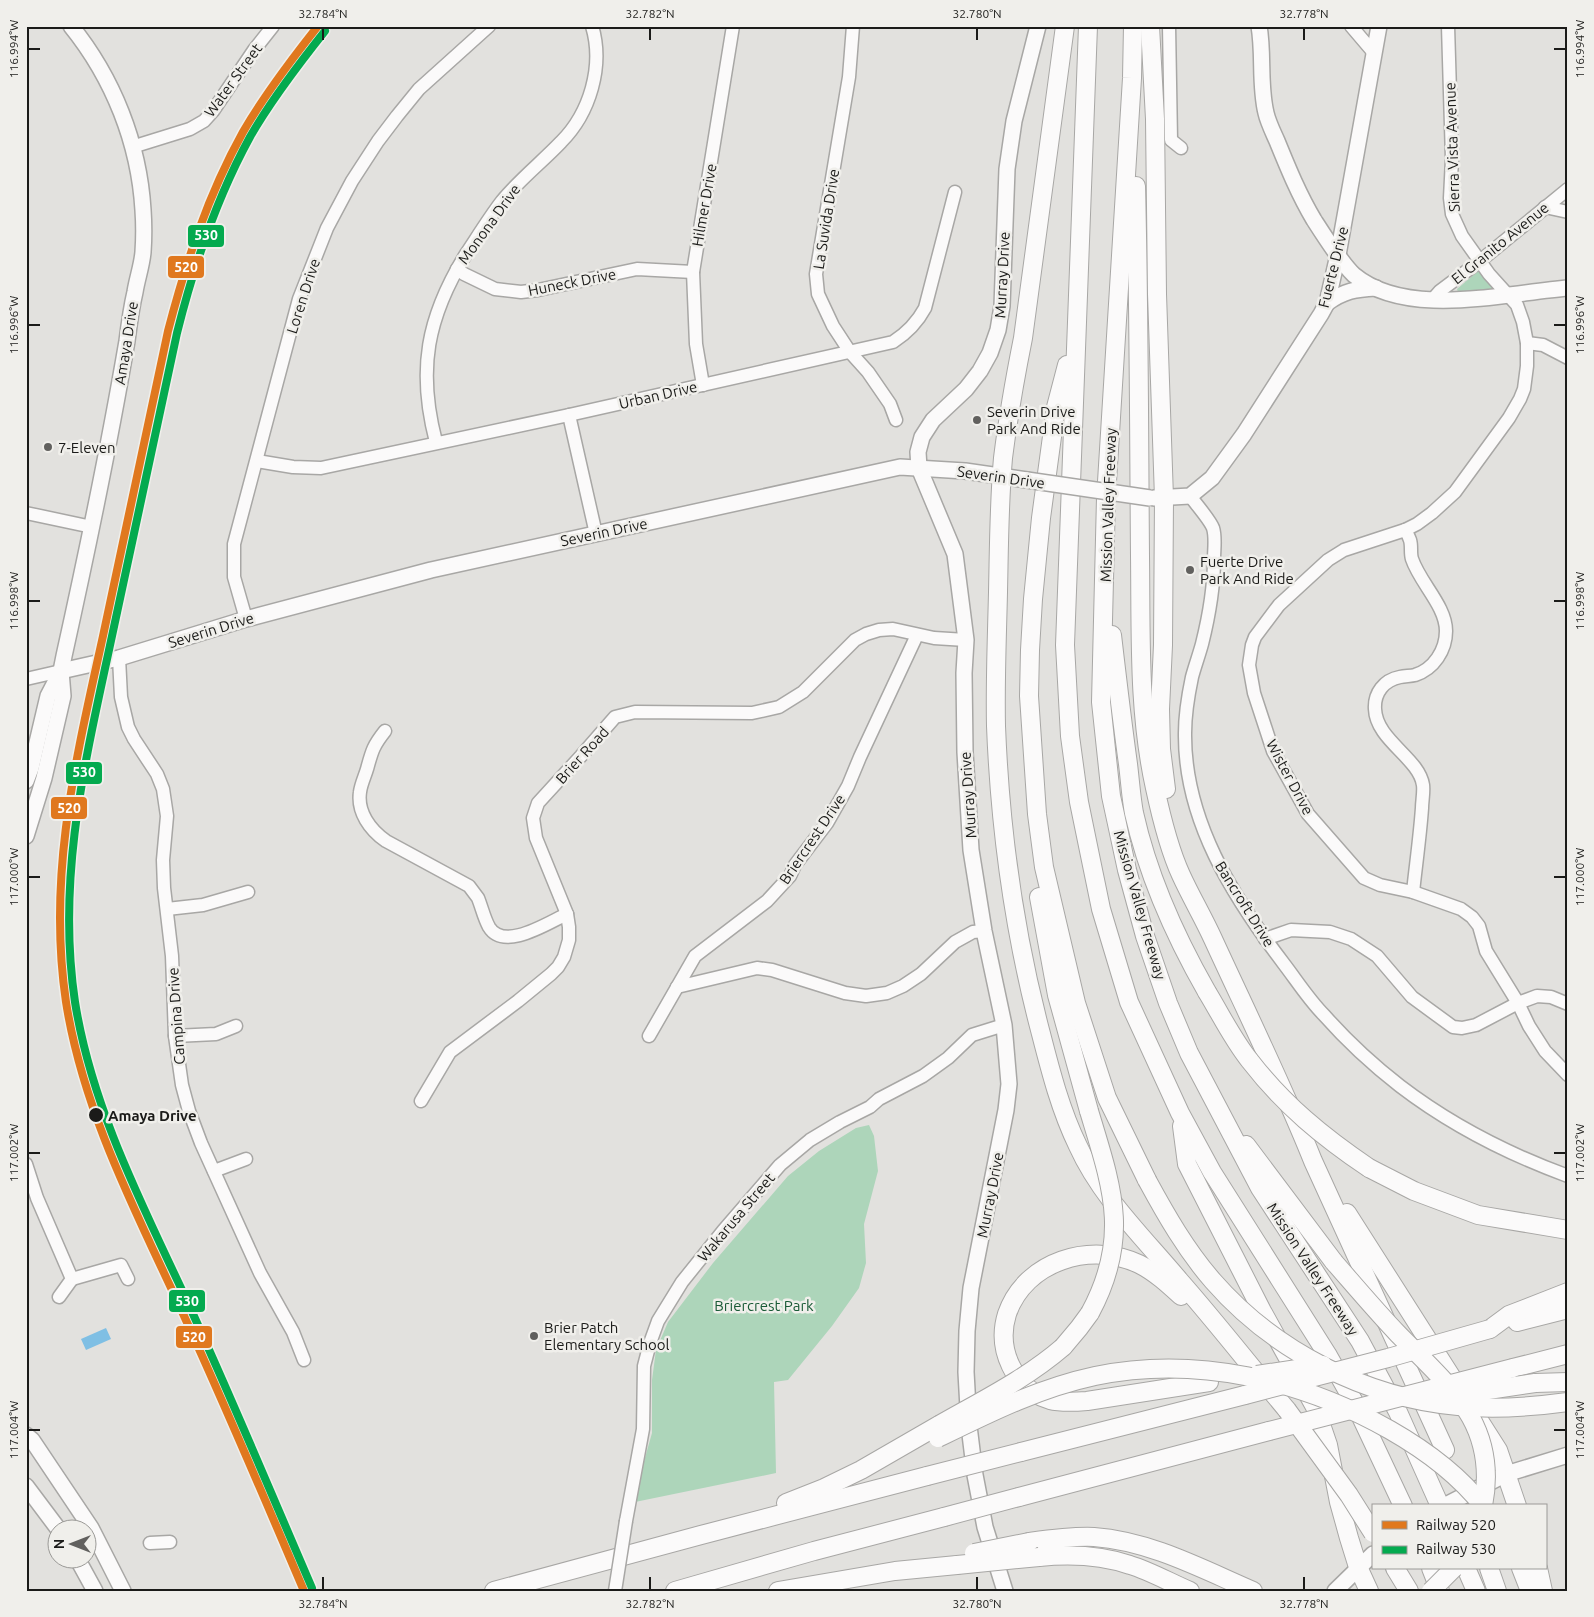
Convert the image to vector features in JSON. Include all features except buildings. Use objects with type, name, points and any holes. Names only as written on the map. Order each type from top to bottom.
[{"type":"highway","points":[[1065,26],[1023,338],[1014,383],[1002,476],[996,725],[1001,808],[1015,916],[1029,986],[1061,1105],[1078,1147],[1106,1195],[1207,1312],[1287,1410],[1349,1495],[1372,1531]]},
{"type":"highway","points":[[1088,26],[1081,245],[1075,335],[1065,645],[1070,736],[1079,802],[1100,909],[1129,1002],[1180,1113],[1212,1172],[1327,1354],[1355,1404],[1403,1504]]},
{"type":"highway","name":"Mission Valley Freeway","points":[[1133,26],[1132,78],[1106,498],[1101,702],[1111,796],[1126,870],[1145,936],[1165,995],[1189,1053],[1260,1188],[1360,1341],[1398,1412],[1439,1504]]},
{"type":"highway","points":[[1150,26],[1155,120],[1157,498],[1164,645],[1160,709],[1162,759],[1169,810],[1177,848],[1204,918],[1468,1504]]},
{"type":"highway","points":[[1132,78],[1139,298],[1138,398],[1141,685],[1143,712],[1151,770],[1163,822],[1180,874],[1204,918]]},
{"type":"highway","points":[[938,1432],[1047,1361],[1063,1347],[1080,1328],[1103,1288],[1108,1272],[1114,1236],[1112,1196],[1108,1175],[1057,995],[1038,890],[1037,814],[1029,696],[1033,599],[1041,518],[1056,406],[1075,335]]},
{"type":"highway","points":[[1105,562],[1120,711],[1134,812],[1146,854],[1159,896],[1190,962],[1249,1060],[1290,1107],[1334,1144],[1370,1168],[1414,1191],[1478,1215],[1568,1230]]},
{"type":"highway","points":[[1037,814],[1044,867],[1076,1003],[1107,1098],[1168,1219],[1189,1250],[1214,1281],[1237,1306],[1262,1327],[1304,1356],[1354,1380],[1381,1390],[1429,1402],[1458,1406],[1499,1408],[1568,1402]]},
{"type":"highway","points":[[1214,1102],[1334,1262],[1398,1333],[1444,1380],[1469,1411],[1483,1448],[1486,1485],[1483,1504]]},
{"type":"highway","points":[[1180,1113],[1187,1164],[1262,1311],[1315,1407],[1328,1445],[1339,1502],[1358,1567],[1369,1591]]},
{"type":"highway","points":[[1298,1125],[1363,1240],[1498,1450],[1516,1504]]},
{"type":"highway","points":[[1228,1339],[1151,1270],[1138,1263],[1106,1254],[1081,1254],[1068,1258],[1048,1267],[1033,1277],[1014,1300],[1007,1314],[1004,1329],[1007,1359],[1013,1372],[1022,1383],[1034,1394],[1051,1400],[1068,1402],[1087,1401],[1299,1368],[1388,1358]]},
{"type":"highway","points":[[1490,1328],[1508,1315],[1568,1292]]},
{"type":"highway","points":[[494,1591],[701,1535],[1388,1358],[1490,1328],[1568,1309]]},
{"type":"highway","points":[[675,1591],[814,1551],[1568,1354]]},
{"type":"highway","points":[[701,1535],[824,1488],[938,1432],[1039,1391],[1082,1379],[1154,1369],[1226,1372],[1294,1387],[1327,1399],[1405,1438],[1437,1460],[1481,1504]]},
{"type":"highway","points":[[1383,1401],[1445,1397],[1534,1383],[1568,1382]]},
{"type":"highway","points":[[778,1591],[955,1561],[1034,1550],[1065,1537],[1112,1540],[1151,1549],[1192,1564],[1253,1591]]},
{"type":"highway","points":[[1034,1550],[1110,1560],[1131,1565],[1190,1591]]},
{"type":"highway","points":[[1396,1570],[1408,1589]]},
{"type":"highway","points":[[1431,1570],[1440,1591]]},
{"type":"highway","points":[[1431,1591],[1452,1570]]},
{"type":"highway","points":[[1467,1570],[1476,1591]]},
{"type":"highway","points":[[1490,1570],[1497,1591]]},
{"type":"highway","points":[[1522,1570],[1530,1591]]},
{"type":"highway","points":[[1538,1570],[1543,1591]]},
{"type":"main road","name":"Amaya Drive","points":[[26,781],[48,696],[61,671],[113,422],[134,294],[143,253],[141,189],[126,125],[98,65],[71,26]]},
{"type":"main road","name":"Murray Drive","points":[[1005,1591],[985,1527],[975,1475],[969,1426],[966,1372],[971,1288],[1002,1134],[1009,1084],[1004,1025],[984,931],[971,850],[964,752],[966,640],[955,554],[919,468],[918,452],[922,436],[933,420],[966,389],[980,371],[990,353],[998,330],[1002,306],[1007,169],[1014,121],[1038,26]]},
{"type":"main road","points":[[1258,26],[1260,34],[1262,96],[1266,116],[1305,206],[1338,255],[1354,274],[1376,288],[1403,297],[1433,299],[1466,300],[1542,289],[1568,288]]},
{"type":"main road","name":"Fuerte Drive","points":[[1190,496],[1212,478],[1222,465],[1327,303],[1338,255],[1379,26]]},
{"type":"main road","points":[[1327,303],[1348,291],[1376,288]]},
{"type":"main road","name":"Severin Drive","points":[[61,671],[119,658],[246,619],[431,570],[900,468],[965,471],[1157,498],[1190,496]]},
{"type":"main road","name":"Amaya Drive","points":[[26,836],[44,778],[63,696],[61,671]]},
{"type":"main road","points":[[26,1435],[32,1440],[91,1528],[123,1591]]},
{"type":"main road","points":[[1448,1504],[1506,1474],[1568,1455]]},
{"type":"main road","points":[[26,1486],[52,1520]]},
{"type":"main road","points":[[1335,1591],[1372,1555]]},
{"type":"main road","points":[[83,1570],[95,1591]]},
{"type":"street","name":"Loren Drive","points":[[246,619],[234,577],[233,554],[236,535],[299,299],[322,240],[338,207],[370,153],[391,124],[419,89],[489,26]]},
{"type":"street","name":"Monona Drive","points":[[436,442],[427,398],[428,352],[435,318],[444,294],[482,228],[526,175],[562,141],[580,116],[587,101],[595,73],[596,45],[592,26]]},
{"type":"street","name":"Hilmer Drive","points":[[702,385],[696,344],[693,272],[733,26]]},
{"type":"street","name":"La Suvida Drive","points":[[853,26],[849,77],[816,274],[818,294],[850,352],[868,372],[890,404],[896,420]]},
{"type":"street","points":[[1169,26],[1171,140],[1181,148]]},
{"type":"street","points":[[1351,26],[1374,52]]},
{"type":"street","name":"Sierra Vista Avenue","points":[[1448,26],[1452,159],[1450,206],[1458,229],[1480,261]]},
{"type":"street","name":"Water Street","points":[[132,147],[190,129],[204,121],[213,111],[269,28]]},
{"type":"street","name":"El Granito Avenue","points":[[1433,299],[1440,291],[1568,189]]},
{"type":"street","name":"Urban Drive","points":[[257,461],[292,467],[321,468],[570,415],[893,342],[908,331],[920,316],[928,298],[955,192]]},
{"type":"street","points":[[1545,207],[1568,212]]},
{"type":"street","name":"Wister Drive","points":[[1480,261],[1517,305],[1520,313],[1527,343],[1527,366],[1524,389],[1520,399],[1509,418],[1455,492],[1432,513],[1405,530],[1344,550],[1328,560],[1279,605],[1255,637],[1249,665],[1254,693],[1273,751],[1308,814],[1364,878],[1380,885],[1413,892],[1462,909],[1472,917],[1479,926],[1486,951],[1518,1003],[1529,1026],[1545,1051],[1568,1075]]},
{"type":"street","name":"Huneck Drive","points":[[457,269],[495,289],[521,292],[637,269],[693,272]]},
{"type":"street","points":[[1527,343],[1543,345],[1568,358]]},
{"type":"street","points":[[570,415],[596,534]]},
{"type":"street","name":"Bancroft Drive","points":[[1190,496],[1213,528],[1214,573],[1210,608],[1192,678],[1187,707],[1185,734],[1188,777],[1200,818],[1216,860],[1265,939],[1323,1015],[1359,1050],[1400,1086],[1470,1132],[1506,1150],[1568,1176]]},
{"type":"street","points":[[26,512],[92,527]]},
{"type":"street","points":[[1405,530],[1410,541],[1412,558],[1443,616],[1446,632],[1443,648],[1434,662],[1421,673],[1413,676],[1398,677],[1384,683],[1378,693],[1375,704],[1375,712],[1380,726],[1418,772],[1423,785],[1413,892]]},
{"type":"street","name":"Brier Road","points":[[421,1101],[450,1052],[518,1001],[558,967],[564,956],[569,940],[570,927],[567,914],[536,838],[533,818],[538,803],[615,717],[635,712],[752,713],[770,710],[788,703],[803,692],[854,640],[872,632],[894,629],[934,638],[966,640]]},
{"type":"street","name":"Briercrest Drive","points":[[649,1036],[695,956],[767,901],[790,876],[795,865],[827,823],[848,786],[917,635]]},
{"type":"street","name":"Campina Drive","points":[[119,658],[124,716],[134,738],[157,774],[163,789],[167,816],[163,860],[164,888],[172,956],[175,1036],[182,1085],[189,1111],[201,1142],[260,1273],[293,1332],[304,1360]]},
{"type":"street","name":"Severin Drive","points":[[26,679],[61,671]]},
{"type":"street","points":[[385,731],[374,745],[360,791],[363,813],[374,832],[386,841],[469,886],[478,898],[490,930],[498,935],[509,937],[522,935],[567,914]]},
{"type":"street","points":[[167,909],[203,905],[248,892]]},
{"type":"street","points":[[1265,939],[1291,930],[1330,932],[1351,939],[1377,956],[1412,997],[1453,1027],[1462,1028],[1476,1025],[1518,1003],[1537,996],[1551,997],[1568,1004]]},
{"type":"street","points":[[677,988],[757,968],[772,970],[845,993],[866,996],[887,993],[903,986],[921,974],[955,942],[973,932],[984,931]]},
{"type":"street","name":"Wakarusa Street","points":[[615,1591],[642,1429],[644,1366],[657,1323],[682,1282],[780,1165],[810,1140],[922,1076],[948,1058],[972,1035],[1004,1025]]},
{"type":"street","points":[[175,1036],[216,1034],[236,1026]]},
{"type":"street","points":[[214,1171],[246,1159]]},
{"type":"street","points":[[26,1164],[37,1198],[72,1279]]},
{"type":"street","points":[[59,1296],[72,1279],[121,1265],[128,1279]]},
{"type":"street","points":[[150,1543],[170,1542]]},
{"type":"green space","points":[[1483,267],[1500,288],[1458,292],[1457,289]]},
{"type":"green space","name":"Briercrest Park","points":[[869,1125],[874,1136],[878,1171],[864,1224],[866,1263],[859,1288],[832,1326],[788,1380],[774,1382],[776,1473],[635,1502],[637,1486],[652,1433],[652,1380],[656,1350],[668,1322],[713,1263],[788,1176],[819,1151],[856,1128]]},
{"type":"water","points":[[106,1328],[111,1339],[86,1350],[81,1339]]},
{"type":"rail line","name":"520","points":[[304,1591],[243,1448],[128,1195],[97,1120],[84,1081],[66,1002],[61,955],[60,909],[62,863],[74,772],[168,331],[182,280],[199,229],[230,156],[260,104],[318,26]]},
{"type":"rail line","name":"530","points":[[312,1588],[220,1374],[137,1193],[106,1119],[83,1042],[75,1002],[70,955],[69,909],[77,817],[84,772],[177,333],[191,282],[216,208],[250,137],[276,96],[325,31]]},
{"type":"place","name":"Severin Drive Park And Ride","points":[[977,420]]},
{"type":"place","name":"7-Eleven","points":[[48,447]]},
{"type":"place","name":"Fuerte Drive Park And Ride","points":[[1190,570]]},
{"type":"place","name":"Amaya Drive","points":[[96,1115]]},
{"type":"place","name":"Brier Patch Elementary School","points":[[534,1336]]}]
